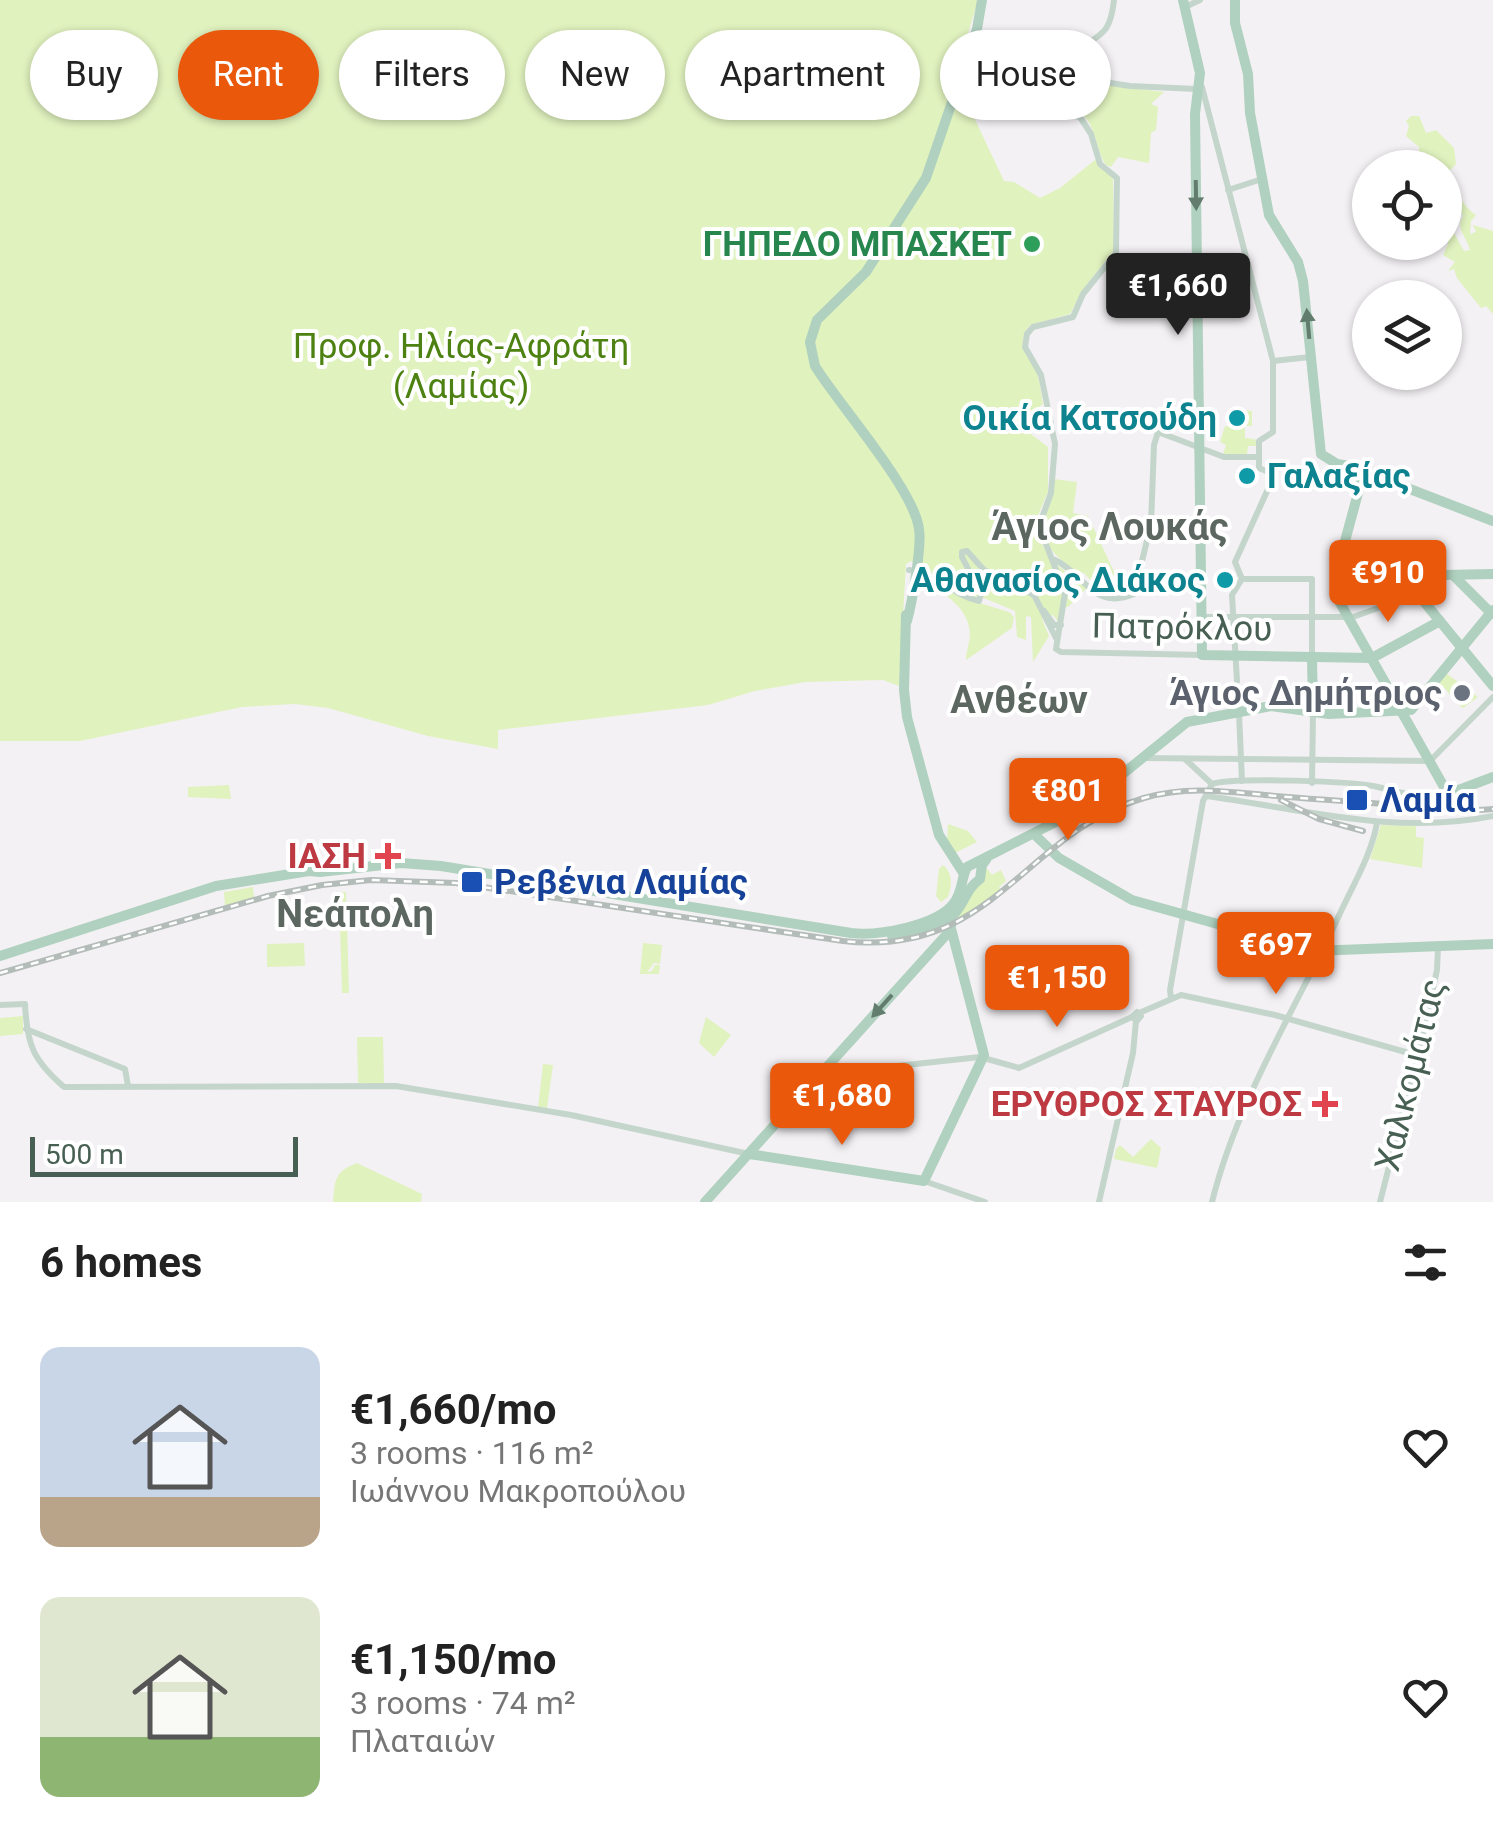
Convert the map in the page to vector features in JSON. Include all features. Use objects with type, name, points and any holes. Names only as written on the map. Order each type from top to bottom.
[{"type":"main road","points":[[912,594],[911,572],[920,531],[915,514],[815,366],[811,336],[820,316],[866,272],[923,185],[977,28],[982,0]]},
{"type":"main road","points":[[1235,0],[1234,20],[1248,74],[1258,180],[1270,218],[1301,271],[1323,456],[1493,522]]},
{"type":"main road","points":[[1184,4],[1200,91],[1202,655]]},
{"type":"main road","points":[[1364,471],[1338,572],[1339,601],[1345,617],[1448,794],[1493,777]]},
{"type":"main road","points":[[915,514],[904,690],[907,717],[936,826],[952,854],[971,873]]},
{"type":"main road","points":[[907,620],[916,582],[930,576],[920,567],[917,556]]},
{"type":"main road","points":[[1338,572],[1402,576],[1416,585],[1493,686]]},
{"type":"main road","points":[[1416,585],[1436,576],[1493,574]]},
{"type":"main road","points":[[704,1202],[822,1074],[936,940],[960,905],[971,873],[1000,852],[1071,814],[1178,726],[1271,706],[1312,712],[1403,713],[1413,709],[1492,612],[1454,575]]},
{"type":"main road","name":"Πατρόκλου","points":[[1202,655],[1372,658],[1440,621]]},
{"type":"main road","points":[[1312,657],[1312,712]]},
{"type":"main road","points":[[1036,836],[1054,853],[1125,897],[1322,950],[1493,942]]},
{"type":"main road","points":[[0,956],[209,889],[423,863],[857,934],[877,934],[937,918],[951,921]]},
{"type":"main road","points":[[749,1154],[924,1181],[983,1058],[951,921]]},
{"type":"main road","points":[[1322,950],[1493,942]]},
{"type":"street","points":[[1106,30],[1114,0]]},
{"type":"street","points":[[1184,4],[1200,0]]},
{"type":"street","points":[[1111,82],[1200,91],[1228,190],[1273,363],[1270,434],[1260,438],[1259,457],[1259,468],[1271,473],[1272,479],[1235,560],[1242,579]]},
{"type":"street","name":"Πατρόκλου","points":[[1083,120],[1092,134],[1100,164],[1115,176],[1118,187],[1118,242],[1114,260],[1083,294],[1072,317],[1033,327],[1026,338],[1026,350],[1041,377],[1055,441],[1051,493],[1039,526],[1065,594],[1056,648],[1061,652],[1202,655]]},
{"type":"street","points":[[1228,190],[1258,180]]},
{"type":"street","points":[[1273,363],[1310,357]]},
{"type":"street","points":[[1055,560],[1102,597],[1134,594],[1151,524],[1154,445],[1158,432],[1224,457],[1259,457]]},
{"type":"street","points":[[911,572],[930,576],[968,598],[981,600],[980,590],[962,558],[962,552],[967,551],[984,570],[1026,590],[1054,625],[1061,627]]},
{"type":"street","points":[[1242,579],[1312,579],[1312,657]]},
{"type":"street","points":[[1237,681],[1232,594],[1242,579]]},
{"type":"street","points":[[1202,617],[1345,617],[1416,585]]},
{"type":"street","points":[[1041,605],[1044,621],[1057,641]]},
{"type":"street","points":[[1051,629],[1061,627]]},
{"type":"street","points":[[1139,758],[1430,761],[1493,697]]},
{"type":"street","points":[[1238,712],[1242,781]]},
{"type":"street","points":[[1312,712],[1312,782]]},
{"type":"street","points":[[1185,759],[1208,776],[1212,784]]},
{"type":"street","points":[[1212,784],[1312,782],[1413,794],[1448,794]]},
{"type":"street","points":[[1172,998],[1184,912],[1206,796],[1212,784]]},
{"type":"street","points":[[1206,796],[1377,823],[1452,823],[1493,816]]},
{"type":"street","points":[[1212,1202],[1236,1121],[1322,950],[1365,859],[1377,823]]},
{"type":"street","name":"Χαλκομάτας","points":[[1380,1202],[1436,974],[1438,947]]},
{"type":"street","points":[[822,1074],[983,1058],[1018,1068],[1181,995],[1288,1019],[1416,1055]]},
{"type":"street","points":[[0,1005],[25,1004],[28,1041],[40,1064],[64,1087],[396,1086],[572,1115],[749,1154]]},
{"type":"street","points":[[1099,1202],[1133,1053],[1136,1017]]},
{"type":"street","points":[[26,1029],[127,1070],[128,1086]]},
{"type":"street","points":[[924,1181],[985,1202]]},
{"type":"green space","name":"Προφ. Ηλίας-Αφράτη (Λαμίας)","points":[[0,0],[978,0],[969,30],[940,30],[940,120],[975,120],[1004,181],[1014,182],[1040,198],[1060,188],[1095,160],[1113,178],[1114,250],[1070,314],[1030,325],[1023,337],[1043,404],[1020,419],[1019,425],[1048,447],[1048,492],[1036,520],[1042,544],[1052,561],[1087,588],[1068,607],[1062,607],[1059,623],[1053,615],[1042,619],[1049,636],[1033,662],[1031,617],[1026,616],[1026,640],[1017,637],[1015,611],[979,596],[972,598],[911,561],[906,564],[899,686],[883,680],[805,682],[708,705],[498,730],[498,749],[428,736],[328,708],[295,704],[242,707],[80,741],[0,741]]},
{"type":"green space","points":[[1111,85],[1164,92],[1151,104],[1158,107],[1149,163],[1118,157],[1111,167],[1106,165],[1087,120],[1111,120]]},
{"type":"green space","points":[[1419,116],[1426,133],[1436,130],[1454,150],[1419,150],[1406,136],[1406,121]]},
{"type":"green space","points":[[1462,201],[1476,215],[1470,234],[1476,232],[1473,225],[1493,231],[1493,314],[1486,306],[1481,308],[1454,269],[1448,271],[1455,262],[1452,260],[1462,260],[1462,247],[1470,250],[1462,231]]},
{"type":"green space","points":[[1235,409],[1252,411],[1252,426],[1245,426],[1245,438],[1255,439],[1257,446],[1248,446],[1247,455],[1223,454],[1226,445],[1220,442],[1225,426],[1231,427]]},
{"type":"green space","points":[[1054,479],[1077,482],[1073,513],[1088,516],[1117,578],[1125,579],[1125,594],[1102,593],[1084,573],[1063,561],[1047,542],[1044,522]]},
{"type":"green space","points":[[923,580],[960,597],[1009,612],[1014,617],[1012,628],[966,660],[970,636],[966,617],[954,602]]},
{"type":"green space","points":[[1446,673],[1478,697],[1463,708],[1439,683]]},
{"type":"green space","points":[[229,785],[231,799],[188,797],[188,787]]},
{"type":"green space","points":[[948,824],[968,831],[977,842],[955,853],[947,840]]},
{"type":"green space","points":[[1381,825],[1416,826],[1416,837],[1424,838],[1422,868],[1370,859]]},
{"type":"green space","points":[[943,865],[951,884],[948,897],[941,902],[936,896],[939,869]]},
{"type":"green space","points":[[985,866],[992,875],[1001,870],[1006,881],[999,887],[1003,893],[955,922]]},
{"type":"green space","points":[[253,887],[254,898],[225,906],[224,892]]},
{"type":"green space","points":[[339,892],[346,892],[349,993],[342,993]]},
{"type":"green space","points":[[304,943],[305,966],[267,967],[267,944]]},
{"type":"green space","points":[[643,943],[662,945],[660,964],[654,963],[647,972],[660,965],[659,974],[640,974]]},
{"type":"green space","points":[[23,1016],[23,1034],[0,1036],[0,1018]]},
{"type":"green space","points":[[706,1017],[731,1035],[714,1057],[699,1043]]},
{"type":"green space","points":[[357,1037],[383,1037],[384,1083],[358,1083]]},
{"type":"green space","points":[[543,1064],[553,1065],[547,1108],[538,1107]]},
{"type":"green space","points":[[1151,1139],[1161,1148],[1157,1168],[1114,1159],[1120,1145],[1133,1157]]},
{"type":"green space","points":[[357,1163],[422,1194],[421,1202],[333,1202],[337,1178]]},
{"type":"railway","points":[[0,973],[268,896],[371,880],[456,883],[843,941],[894,941],[937,931],[973,912],[1067,838],[1103,815],[1159,794],[1219,791],[1493,809]]},
{"type":"railway","points":[[1281,800],[1319,819],[1363,831]]},
{"type":"place","name":"ΓΗΠΕΔΟ ΜΠΑΣΚΕΤ","points":[[1032,244]]},
{"type":"place","name":"Οικία Κατσούδη","points":[[1237,418]]},
{"type":"place","name":"Γαλαξίας","points":[[1247,476]]},
{"type":"place","name":"Αθανασίος Διάκος","points":[[1225,580]]},
{"type":"place","name":"Άγιος Δημήτριος","points":[[1462,693]]},
{"type":"place","name":"Λαμία","points":[[1357,800]]},
{"type":"place","name":"ΙΑΣΗ","points":[[388,856]]},
{"type":"place","name":"Ρεβένια Λαμίας","points":[[472,882]]},
{"type":"place","name":"ΕΡΥΘΡΟΣ ΣΤΑΥΡΟΣ","points":[[1325,1104]]},
{"type":"district","name":"Άγιος Λουκάς","points":[[1110,527]]},
{"type":"district","name":"Ανθέων","points":[[1019,700]]},
{"type":"district","name":"Νεάπολη","points":[[355,914]]}]
